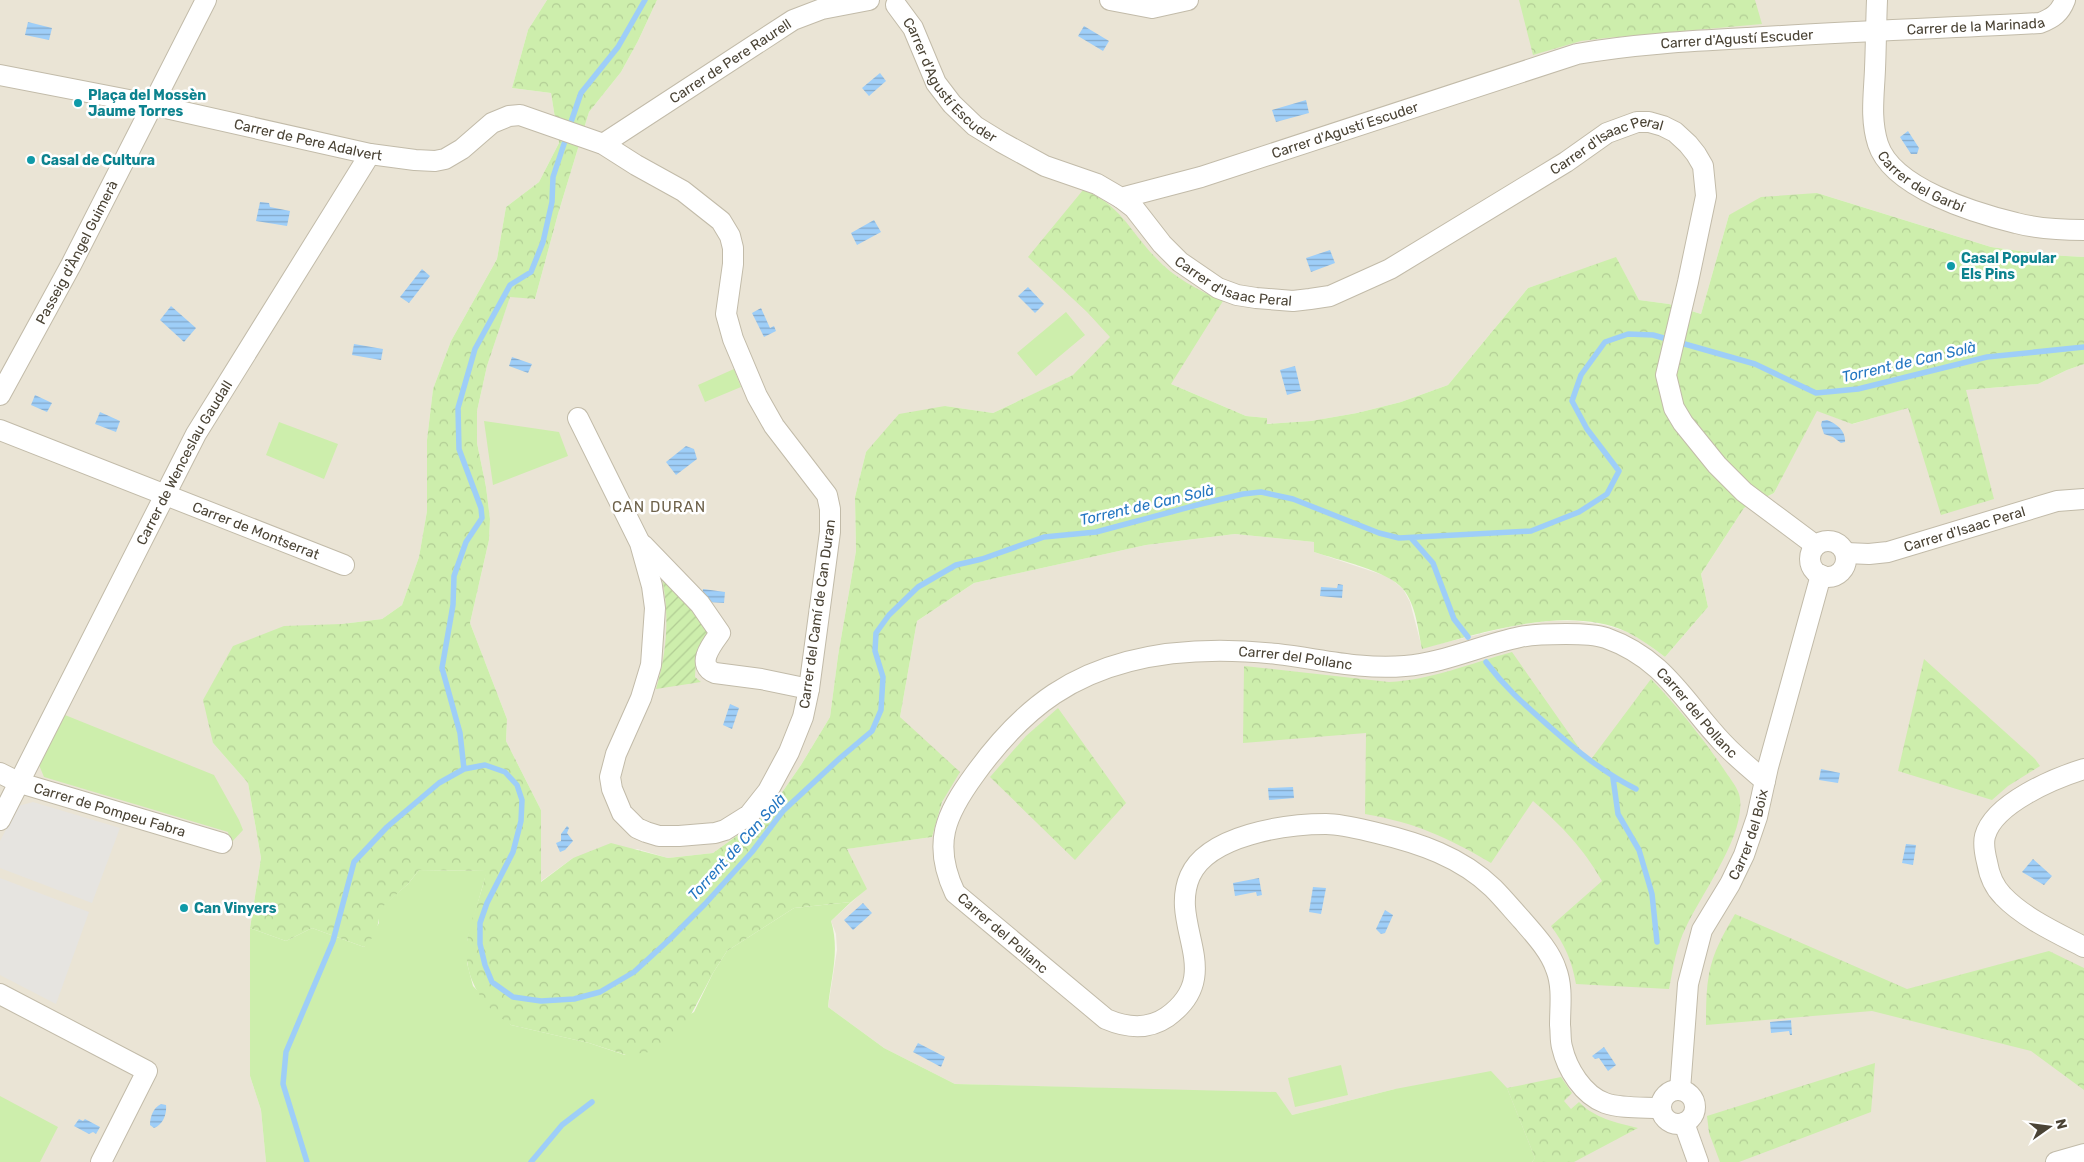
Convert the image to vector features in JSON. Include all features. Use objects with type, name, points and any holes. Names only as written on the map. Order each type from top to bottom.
[{"type":"street","name":"Passeig d'Àngel Guimerà","points":[[0,395],[71,265],[206,0]]},
{"type":"street","name":"Carrer de Pere Raurell","points":[[603,144],[793,20],[822,8],[869,0]]},
{"type":"street","points":[[876,0],[879,6],[886,10],[897,3]]},
{"type":"street","points":[[1110,0],[1152,8],[1163,3],[1188,0]]},
{"type":"street","name":"Carrer del Garbí","points":[[1877,0],[1873,122],[1878,146],[1887,162],[1904,177],[1942,199],[2017,224],[2059,230],[2084,230]]},
{"type":"street","name":"Carrer de la Marinada","points":[[1876,30],[2040,23],[2053,18],[2065,0]]},
{"type":"street","name":"Carrer d'Agustí Escuder","points":[[897,3],[913,28],[936,83],[952,104],[975,126],[1045,166],[1097,184],[1121,198],[1219,171],[1577,54],[1606,49],[1695,41],[1876,30]]},
{"type":"street","name":"Carrer de Pere Adalvert","points":[[0,75],[153,106],[370,154],[415,160],[435,161],[445,159],[462,149],[500,118],[520,115],[603,144]]},
{"type":"street","name":"Carrer d'Isaac Peral","points":[[1121,198],[1134,208],[1162,244],[1180,262],[1218,288],[1237,295],[1256,298],[1293,301],[1310,299],[1330,296],[1390,269],[1558,167],[1607,133],[1630,124],[1649,122],[1675,132],[1688,144],[1703,166],[1706,196],[1666,375],[1674,408],[1717,466],[1744,492],[1815,545]]},
{"type":"street","name":"Carrer del Camí de Can Duran","points":[[578,418],[640,543],[650,576],[655,608],[654,651],[641,698],[616,754],[610,777],[612,789],[622,813],[629,821],[646,832],[659,836],[714,833],[736,824],[749,815],[768,791],[789,752],[803,717],[809,688],[830,532],[830,509],[824,490],[774,426],[757,396],[733,339],[726,314],[733,264],[733,248],[730,236],[721,221],[683,191],[603,144]]},
{"type":"street","name":"Carrer de Wenceslau Gaudall","points":[[0,820],[196,434],[370,154]]},
{"type":"street","name":"Carrer de Montserrat","points":[[0,430],[344,565]]},
{"type":"street","name":"Carrer d'Isaac Peral","points":[[1846,553],[1869,554],[1888,552],[2057,501],[2084,499]]},
{"type":"street","points":[[1828,541],[1835,542],[1846,553],[1845,568],[1838,575],[1829,577],[1821,575],[1814,570],[1811,552],[1815,545],[1828,541]]},
{"type":"street","points":[[640,543],[700,604],[720,633],[707,654],[706,666],[708,671],[715,674],[761,679],[809,688]]},
{"type":"street","name":"Carrer del Boix","points":[[1680,1090],[1690,969],[1702,930],[1730,884],[1744,855],[1757,817],[1821,575]]},
{"type":"street","name":"Carrer del Pollanc","points":[[1661,1108],[1632,1107],[1606,1103],[1587,1093],[1571,1070],[1561,1046],[1561,988],[1557,970],[1549,954],[1531,930],[1492,887],[1472,871],[1431,848],[1369,831],[1327,824],[1260,832],[1228,842],[1200,863],[1190,877],[1186,891],[1184,907],[1196,959],[1193,986],[1185,1000],[1161,1021],[1145,1026],[1132,1027],[1106,1019],[955,892],[944,865],[943,845],[947,824],[954,806],[980,767],[1027,715],[1055,693],[1084,678],[1122,663],[1174,653],[1203,651],[1230,650],[1279,654],[1338,665],[1406,666],[1436,661],[1519,638],[1547,634],[1578,634],[1606,638],[1648,660],[1665,675],[1724,743],[1765,782]]},
{"type":"street","points":[[2084,769],[2047,783],[2013,802],[1992,822],[1986,836],[1984,850],[1994,885],[2003,896],[2019,910],[2084,947]]},
{"type":"street","name":"Carrer de Pompeu Fabra","points":[[0,773],[20,783],[222,843]]},
{"type":"street","points":[[0,994],[147,1071],[101,1162]]},
{"type":"street","points":[[1680,1090],[1690,1096],[1695,1106],[1692,1116],[1684,1123],[1674,1124],[1662,1113],[1661,1108],[1664,1097],[1669,1093],[1680,1090]]},
{"type":"street","points":[[1684,1123],[1698,1162]]},
{"type":"street","points":[[2056,1162],[2084,1154]]},
{"type":"shaded area","points":[[0,0],[547,0],[528,30],[512,88],[551,93],[559,143],[539,182],[506,207],[497,259],[451,341],[433,389],[427,440],[427,511],[419,557],[402,605],[382,619],[342,624],[213,743],[248,783],[261,858],[250,928],[250,1076],[261,1110],[266,1162],[0,1162]]},
{"type":"shaded area","points":[[657,0],[2084,0],[2084,257],[2048,255],[1991,247],[1817,193],[1729,215],[1701,314],[1669,304],[1639,300],[1616,258],[1528,288],[1448,385],[1401,402],[1357,413],[1311,421],[1266,424],[1267,418],[1246,416],[1171,384],[1084,370],[993,413],[945,406],[866,452],[855,497],[856,551],[838,656],[830,717],[801,765],[767,814],[713,853],[668,858],[637,849],[573,858],[540,882],[541,810],[506,741],[507,719],[470,623],[489,540],[490,519],[477,443],[477,411],[487,366],[510,296],[535,299],[589,112],[621,72]]},
{"type":"shaded area","points":[[2084,364],[2084,1162],[1537,1162],[1395,1089],[1292,1115],[1103,1088],[955,1084],[884,1048],[828,1007],[837,950],[836,934],[831,921],[866,889],[846,849],[932,837],[942,802],[949,788],[900,717],[917,621],[974,583],[1146,545],[1235,534],[1314,542],[1314,552],[1389,577],[1403,589],[1410,602],[1422,648],[1518,625],[1549,621],[1577,621],[1604,625],[1625,631],[1639,638],[1665,657],[1708,607],[1701,574],[1744,508],[1774,493],[1816,410],[1853,424],[1966,390],[2038,384]]},
{"type":"shaded area","points":[[33,802],[120,828],[92,903],[0,868],[0,841],[18,806]]},
{"type":"shaded area","points":[[0,878],[89,912],[56,1004],[0,975]]},
{"type":"green space","points":[[547,0],[657,0],[621,72],[589,112],[535,299],[510,297],[487,366],[477,411],[477,443],[490,519],[489,540],[470,623],[507,719],[506,741],[541,810],[541,882],[573,858],[611,843],[668,858],[713,853],[767,814],[801,765],[830,717],[838,656],[856,551],[855,497],[866,452],[899,414],[945,406],[993,413],[1073,375],[1110,337],[1087,312],[1028,257],[1083,190],[1106,202],[1115,210],[1155,257],[1170,271],[1196,288],[1223,301],[1171,384],[1246,416],[1267,418],[1267,424],[1311,421],[1357,413],[1401,402],[1448,385],[1528,288],[1616,257],[1639,300],[1669,304],[1701,314],[1729,215],[1761,197],[1817,193],[1991,247],[2048,255],[2084,257],[2084,364],[2038,384],[1966,390],[1994,499],[1941,515],[1908,408],[1852,424],[1817,411],[1774,493],[1744,508],[1701,574],[1708,607],[1665,657],[1627,632],[1603,624],[1578,621],[1524,624],[1497,629],[1422,649],[1414,610],[1403,589],[1375,571],[1314,552],[1314,542],[1235,534],[1146,545],[974,583],[917,621],[900,717],[960,772],[942,802],[932,837],[847,849],[867,889],[851,902],[794,908],[727,951],[685,1026],[675,1037],[650,1052],[626,1055],[589,1043],[511,1025],[499,1016],[480,995],[473,983],[469,970],[467,942],[486,871],[419,870],[408,884],[380,909],[376,930],[364,947],[312,928],[286,941],[250,928],[261,858],[248,783],[213,743],[203,700],[233,646],[284,626],[342,624],[382,619],[402,605],[419,557],[427,511],[427,440],[433,389],[451,341],[497,259],[506,207],[539,182],[559,143],[551,93],[512,88],[528,30]]},
{"type":"green space","points":[[1519,0],[1755,0],[1762,24],[1581,41],[1533,55]]},
{"type":"green space","points":[[1066,312],[1085,335],[1036,376],[1017,353]]},
{"type":"green space","points":[[734,369],[741,387],[705,402],[698,385]]},
{"type":"green space","points":[[484,421],[559,432],[568,456],[493,485]]},
{"type":"green space","points":[[279,422],[338,444],[324,479],[266,455]]},
{"type":"green space","points":[[660,570],[715,632],[696,660],[695,677],[701,682],[656,689],[663,659],[666,630],[665,600]]},
{"type":"green space","points":[[1512,652],[1589,762],[1651,679],[1698,733],[1738,791],[1740,809],[1731,844],[1693,913],[1680,942],[1669,989],[1576,984],[1567,954],[1551,926],[1602,881],[1571,838],[1533,801],[1491,863],[1431,832],[1365,814],[1366,733],[1243,743],[1244,666],[1389,682],[1436,675]]},
{"type":"green space","points":[[1924,659],[2035,759],[2040,766],[2008,786],[1992,800],[1898,771]]},
{"type":"green space","points":[[1058,708],[1126,803],[1075,860],[990,777],[1026,736]]},
{"type":"green space","points":[[65,715],[214,775],[243,830],[230,844],[228,832],[44,777],[39,765]]},
{"type":"green space","points":[[419,870],[487,871],[467,940],[467,963],[473,986],[511,1025],[589,1043],[625,1055],[694,1012],[713,973],[727,951],[794,908],[851,902],[831,921],[834,932],[835,953],[828,1007],[884,1048],[955,1084],[1276,1092],[1292,1115],[1395,1089],[1491,1071],[1507,1088],[1535,1158],[1532,1162],[266,1162],[261,1110],[250,1076],[250,928],[286,941],[312,928],[364,947],[379,923],[379,909],[408,884]]},
{"type":"green space","points":[[1735,914],[1907,989],[2049,951],[2084,968],[2084,1090],[2031,1051],[1872,1011],[1706,1025],[1708,980],[1713,958]]},
{"type":"green space","points":[[1875,1063],[1871,1112],[1739,1162],[1720,1162],[1709,1133],[1707,1116]]},
{"type":"green space","points":[[1341,1065],[1348,1095],[1295,1107],[1288,1078]]},
{"type":"green space","points":[[1561,1077],[1572,1093],[1564,1101],[1571,1109],[1579,1102],[1599,1116],[1638,1128],[1574,1162],[1532,1162],[1535,1158],[1507,1088]]},
{"type":"green space","points":[[0,1096],[58,1127],[40,1162],[0,1162]]},
{"type":"water","points":[[28,22],[52,28],[49,40],[25,35]]},
{"type":"water","points":[[1084,26],[1109,41],[1103,51],[1078,36]]},
{"type":"water","points":[[880,73],[886,81],[869,96],[862,88]]},
{"type":"water","points":[[1306,100],[1309,113],[1276,122],[1272,110]]},
{"type":"water","points":[[1908,131],[1919,148],[1917,154],[1911,154],[1900,137]]},
{"type":"water","points":[[260,202],[269,203],[270,207],[290,211],[287,226],[256,221]]},
{"type":"water","points":[[874,220],[881,232],[857,245],[851,233]]},
{"type":"water","points":[[1330,250],[1335,263],[1311,272],[1306,258]]},
{"type":"water","points":[[422,269],[430,276],[409,303],[400,297]]},
{"type":"water","points":[[1028,287],[1044,304],[1035,313],[1018,296]]},
{"type":"water","points":[[171,306],[196,328],[184,342],[160,320]]},
{"type":"water","points":[[761,308],[770,328],[774,326],[776,331],[764,337],[752,313]]},
{"type":"water","points":[[354,344],[383,349],[381,360],[352,355]]},
{"type":"water","points":[[512,357],[532,364],[528,373],[509,366]]},
{"type":"water","points":[[1295,366],[1301,391],[1287,395],[1280,370]]},
{"type":"water","points":[[35,395],[52,403],[47,412],[31,405]]},
{"type":"water","points":[[100,412],[120,421],[116,432],[95,424]]},
{"type":"water","points":[[1827,420],[1840,428],[1844,434],[1845,442],[1841,443],[1833,437],[1824,434],[1821,425],[1822,421]]},
{"type":"water","points":[[686,446],[694,449],[697,459],[676,475],[666,462]]},
{"type":"water","points":[[1338,584],[1343,585],[1342,598],[1320,596],[1321,587],[1337,588]]},
{"type":"water","points":[[703,589],[725,592],[724,603],[708,602],[702,597]]},
{"type":"water","points":[[730,704],[739,708],[732,729],[723,725]]},
{"type":"water","points":[[1821,769],[1840,773],[1838,783],[1819,780]]},
{"type":"water","points":[[1293,787],[1294,798],[1269,800],[1268,788]]},
{"type":"water","points":[[567,826],[569,828],[567,833],[573,841],[565,850],[560,852],[556,843],[561,841],[561,834]]},
{"type":"water","points":[[1906,844],[1916,845],[1913,865],[1902,863]]},
{"type":"water","points":[[2033,859],[2052,876],[2044,885],[2022,872]]},
{"type":"water","points":[[1259,878],[1262,895],[1257,896],[1256,892],[1235,896],[1233,883]]},
{"type":"water","points":[[1313,887],[1326,888],[1321,914],[1309,912]]},
{"type":"water","points":[[863,903],[872,913],[853,930],[844,920]]},
{"type":"water","points":[[1385,910],[1393,915],[1385,933],[1381,934],[1376,929]]},
{"type":"water","points":[[1791,1020],[1792,1035],[1790,1035],[1789,1031],[1771,1033],[1770,1022]]},
{"type":"water","points":[[918,1043],[945,1057],[941,1067],[913,1052]]},
{"type":"water","points":[[1604,1047],[1616,1065],[1608,1071],[1599,1058],[1595,1059],[1592,1056]]},
{"type":"water","points":[[161,1104],[166,1105],[166,1112],[162,1122],[154,1128],[150,1125],[151,1116],[154,1110]]},
{"type":"water","points":[[79,1119],[83,1121],[85,1119],[100,1127],[96,1134],[93,1132],[89,1134],[74,1126]]},
{"type":"waterway","points":[[571,122],[581,93],[618,47],[645,0]]},
{"type":"waterway","points":[[464,769],[460,733],[442,668],[453,605],[454,576],[466,542],[482,518],[481,508],[459,449],[458,408],[475,349],[510,285],[531,272],[543,242],[552,202],[553,177],[565,141]]},
{"type":"waterway","name":"Torrent de Can Solà","points":[[307,1162],[283,1084],[286,1052],[333,941],[354,862],[387,827],[439,783],[464,769],[485,765],[505,772],[517,785],[522,800],[521,821],[513,852],[487,903],[480,923],[480,944],[485,965],[492,982],[513,997],[541,1001],[574,999],[600,992],[634,972],[705,904],[752,852],[783,811],[872,731],[881,710],[883,677],[875,651],[876,633],[889,615],[918,587],[956,565],[982,559],[1044,537],[1096,532],[1197,505],[1243,494],[1261,492],[1293,499],[1379,533],[1399,538],[1531,531],[1579,512],[1607,494],[1619,471],[1587,429],[1572,401],[1581,375],[1605,342],[1628,334],[1653,335],[1755,364],[1816,393],[1858,389],[1987,357],[2084,347]]},
{"type":"waterway","points":[[1411,538],[1433,563],[1454,619],[1468,637]]},
{"type":"waterway","points":[[1486,662],[1516,696],[1561,737],[1602,769],[1636,789]]},
{"type":"waterway","points":[[1613,778],[1618,814],[1639,850],[1652,894],[1657,942]]},
{"type":"waterway","points":[[531,1162],[562,1125],[592,1102]]},
{"type":"place","name":"Plaça del Mossèn Jaume Torres","points":[[78,103]]},
{"type":"place","name":"Casal de Cultura","points":[[31,160]]},
{"type":"place","name":"Casal Popular Els Pins","points":[[1951,266]]},
{"type":"place","name":"Can Vinyers","points":[[184,908]]},
{"type":"district","name":"CAN DURAN","points":[[659,507]]}]
